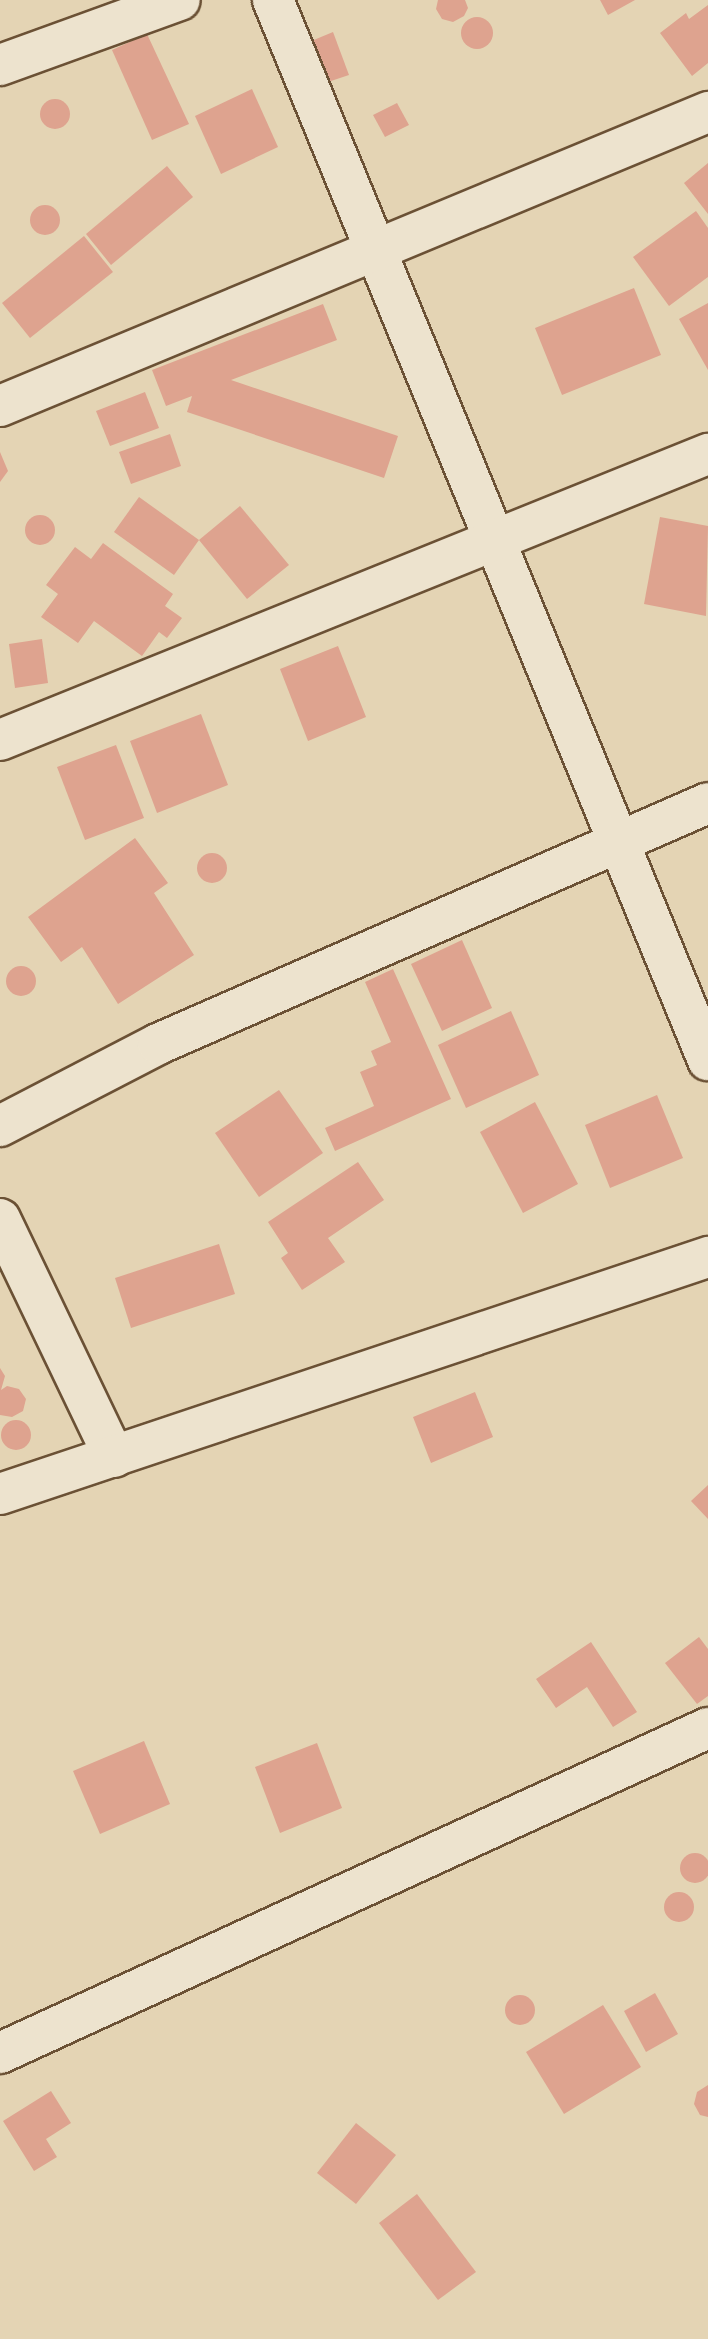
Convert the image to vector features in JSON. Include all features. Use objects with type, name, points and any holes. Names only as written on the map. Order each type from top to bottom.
[{"type":"street","points":[[0,65],[180,0]]},
{"type":"street","points":[[273,0],[708,1060]]},
{"type":"street","points":[[0,406],[708,112]]},
{"type":"street","points":[[0,740],[708,454]]},
{"type":"street","points":[[0,1126],[158,1044],[708,803]]},
{"type":"street","points":[[0,1219],[114,1457]]},
{"type":"street","points":[[0,1494],[708,1257]]},
{"type":"street","points":[[0,2053],[708,1728]]},
{"type":"building","points":[[438,0],[465,0],[468,8],[464,16],[453,22],[442,19],[436,9]]},
{"type":"building","points":[[600,0],[635,0],[608,15]]},
{"type":"building","points":[[708,5],[708,63],[692,76],[660,33],[686,13],[689,19]]},
{"type":"building","points":[[477,17],[488,22],[493,33],[488,44],[477,49],[466,44],[461,33],[466,22]]},
{"type":"building","points":[[333,32],[349,75],[325,83],[309,42]]},
{"type":"building","points":[[147,34],[189,124],[152,140],[112,50]]},
{"type":"building","points":[[252,89],[278,147],[221,174],[195,116]]},
{"type":"building","points":[[55,99],[66,103],[70,114],[66,125],[55,129],[44,125],[40,114],[44,103]]},
{"type":"building","points":[[397,103],[409,125],[385,137],[373,115]]},
{"type":"building","points":[[708,163],[708,214],[684,183]]},
{"type":"building","points":[[167,166],[193,197],[111,265],[86,234]]},
{"type":"building","points":[[45,205],[56,209],[60,220],[56,231],[45,235],[34,231],[30,220],[34,209]]},
{"type":"building","points":[[696,211],[708,228],[708,277],[669,306],[633,257]]},
{"type":"building","points":[[84,236],[113,272],[30,338],[2,303]]},
{"type":"building","points":[[634,288],[661,355],[562,395],[535,328]]},
{"type":"building","points":[[708,303],[708,370],[679,319]]},
{"type":"building","points":[[323,304],[337,340],[231,380],[398,436],[384,478],[187,412],[192,396],[166,406],[152,370]]},
{"type":"building","points":[[145,392],[159,428],[110,446],[96,411]]},
{"type":"building","points":[[170,434],[181,466],[131,484],[119,452]]},
{"type":"building","points":[[0,452],[8,471],[0,482]]},
{"type":"building","points":[[139,497],[199,540],[174,575],[114,532]]},
{"type":"building","points":[[240,506],[289,565],[247,599],[199,540]]},
{"type":"building","points":[[40,515],[51,519],[55,530],[51,541],[40,545],[29,541],[25,530],[29,519]]},
{"type":"building","points":[[660,517],[708,526],[706,616],[644,604]]},
{"type":"building","points":[[103,543],[173,594],[165,606],[182,618],[167,638],[159,632],[142,656],[94,621],[78,643],[41,617],[58,594],[46,585],[75,547],[91,559]]},
{"type":"building","points":[[42,639],[48,683],[15,688],[9,644]]},
{"type":"building","points":[[338,646],[366,717],[308,741],[280,669]]},
{"type":"building","points":[[201,714],[228,785],[157,813],[130,741]]},
{"type":"building","points":[[116,745],[144,818],[85,840],[57,767]]},
{"type":"building","points":[[135,838],[168,883],[154,893],[194,955],[118,1004],[82,947],[61,962],[28,917]]},
{"type":"building","points":[[212,853],[223,857],[227,868],[223,879],[212,883],[201,879],[197,868],[201,857]]},
{"type":"building","points":[[462,940],[492,1008],[442,1031],[411,964]]},
{"type":"building","points":[[21,966],[32,970],[36,981],[32,992],[21,996],[10,992],[6,981],[10,970]]},
{"type":"building","points":[[393,969],[451,1099],[335,1151],[325,1128],[374,1106],[360,1072],[377,1065],[371,1051],[391,1042],[365,982]]},
{"type":"building","points":[[511,1011],[539,1075],[466,1108],[438,1045]]},
{"type":"building","points":[[279,1090],[323,1153],[259,1197],[215,1133]]},
{"type":"building","points":[[657,1095],[683,1158],[610,1188],[585,1125]]},
{"type":"building","points":[[535,1102],[578,1184],[523,1213],[480,1132]]},
{"type":"building","points":[[358,1162],[384,1200],[328,1238],[345,1262],[302,1290],[281,1258],[288,1253],[268,1222]]},
{"type":"building","points":[[219,1244],[235,1294],[131,1328],[115,1278]]},
{"type":"building","points":[[0,1368],[5,1376],[1,1390],[7,1386],[19,1389],[26,1399],[23,1411],[12,1417],[0,1415]]},
{"type":"building","points":[[475,1392],[493,1437],[431,1463],[413,1417]]},
{"type":"building","points":[[16,1420],[27,1424],[31,1435],[27,1446],[16,1450],[5,1446],[1,1435],[5,1424]]},
{"type":"building","points":[[708,1485],[708,1519],[691,1501]]},
{"type":"building","points":[[699,1637],[708,1649],[708,1696],[697,1704],[665,1663]]},
{"type":"building","points":[[591,1642],[637,1712],[613,1727],[587,1687],[556,1708],[536,1679]]},
{"type":"building","points":[[144,1741],[170,1804],[100,1834],[73,1771]]},
{"type":"building","points":[[317,1743],[342,1808],[280,1833],[255,1767]]},
{"type":"building","points":[[695,1853],[706,1857],[710,1868],[706,1879],[695,1883],[684,1879],[680,1868],[684,1857]]},
{"type":"building","points":[[679,1892],[690,1896],[694,1907],[690,1918],[679,1922],[668,1918],[664,1907],[668,1896]]},
{"type":"building","points":[[655,1993],[678,2034],[646,2052],[624,2011]]},
{"type":"building","points":[[520,1995],[531,1999],[535,2010],[531,2021],[520,2025],[509,2021],[505,2010],[509,1999]]},
{"type":"building","points":[[603,2005],[641,2067],[564,2114],[526,2052]]},
{"type":"building","points":[[708,2085],[708,2117],[700,2115],[694,2104],[697,2092]]},
{"type":"building","points":[[51,2091],[71,2123],[46,2139],[57,2157],[34,2171],[3,2121]]},
{"type":"building","points":[[356,2123],[396,2155],[356,2204],[317,2173]]},
{"type":"building","points":[[417,2194],[476,2272],[438,2300],[379,2223]]}]
